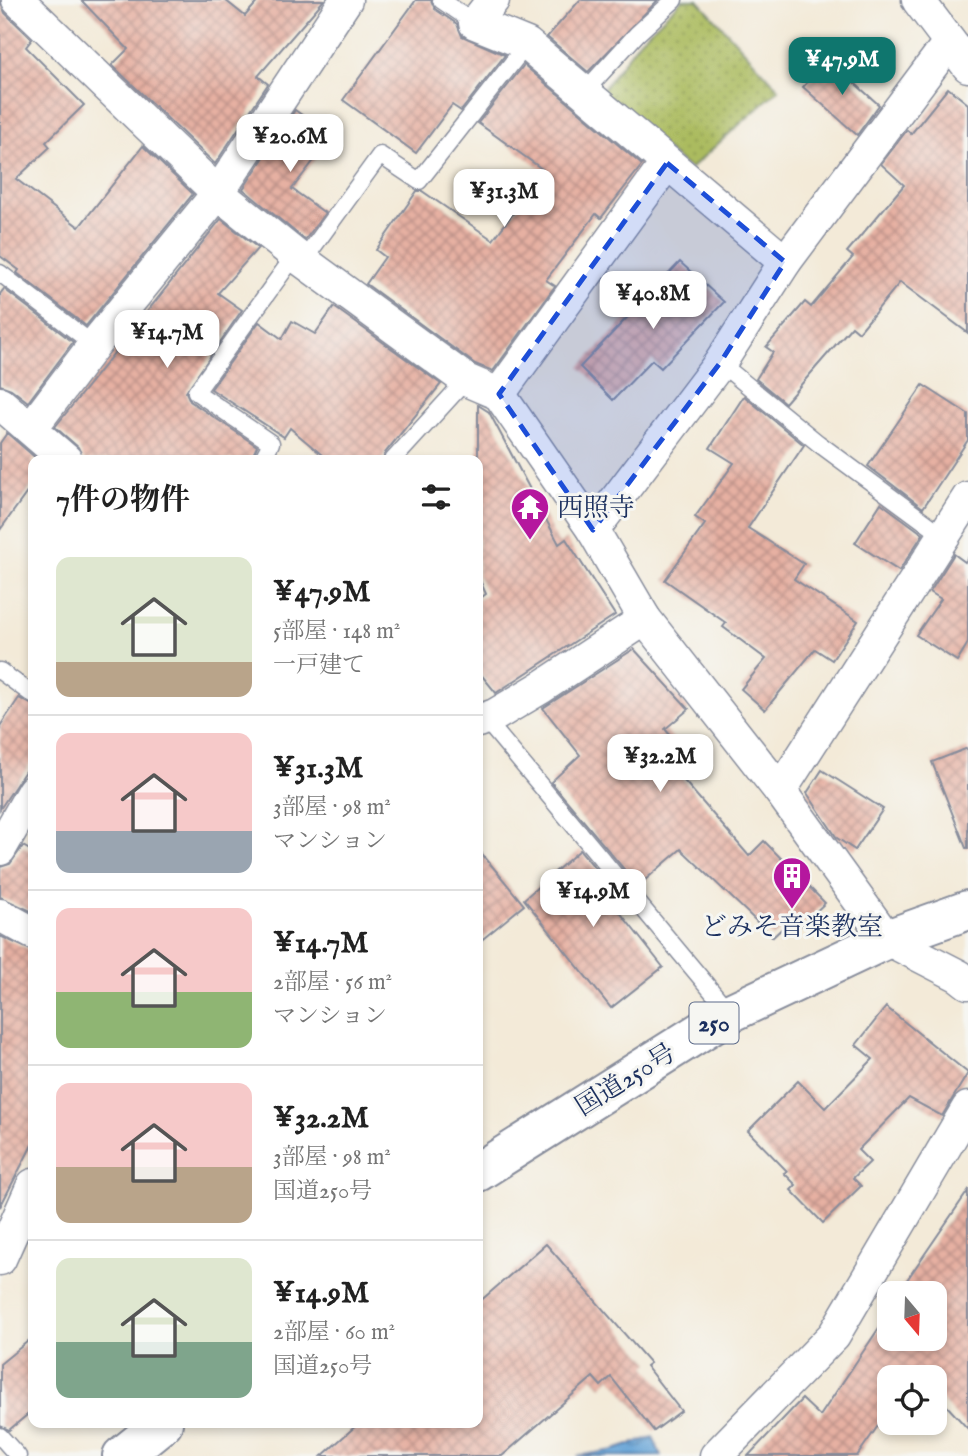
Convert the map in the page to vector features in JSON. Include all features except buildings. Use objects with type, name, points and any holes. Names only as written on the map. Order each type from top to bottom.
[{"type":"highway","name":"国道250号","points":[[483,1169],[730,1013],[887,939],[968,909]]},
{"type":"highway","points":[[122,1456],[157,1428]]},
{"type":"street","points":[[18,0],[218,193],[299,258],[466,380],[499,394],[593,530],[645,619],[780,791],[887,939],[965,978]]},
{"type":"street","points":[[32,427],[93,345],[218,193],[346,0]]},
{"type":"street","points":[[593,530],[720,363],[785,262],[958,55],[918,0]]},
{"type":"street","points":[[484,12],[527,44],[785,262]]},
{"type":"street","points":[[499,394],[667,163]]},
{"type":"street","points":[[0,402],[32,427],[61,455]]},
{"type":"street","points":[[780,791],[968,498]]},
{"type":"street","points":[[484,713],[645,619]]},
{"type":"street","points":[[0,849],[28,800]]},
{"type":"street","points":[[0,915],[28,930]]},
{"type":"street","points":[[716,1456],[834,1335],[968,1108]]},
{"type":"street","points":[[0,1259],[28,1196]]},
{"type":"lane","points":[[441,0],[484,12]]},
{"type":"lane","points":[[584,92],[637,34],[674,0]]},
{"type":"lane","points":[[265,455],[271,443],[195,392],[380,155],[419,181],[527,44]]},
{"type":"lane","points":[[0,273],[93,345]]},
{"type":"lane","points":[[720,363],[818,443],[944,536]]},
{"type":"lane","points":[[398,455],[466,380]]},
{"type":"lane","points":[[0,671],[28,691]]},
{"type":"lane","points":[[484,713],[730,1013]]},
{"type":"lane","points":[[0,1436],[18,1456]]},
{"type":"highlighted area","points":[[667,163],[785,262],[720,363],[593,530],[499,394]]},
{"type":"green space","points":[[682,0],[698,0],[779,89],[690,169],[598,96],[640,40]]},
{"type":"water","points":[[653,1437],[661,1456],[577,1456],[614,1450]]},
{"type":"place","name":"西照寺","points":[[530,541]]},
{"type":"place","name":"どみそ音楽教室","points":[[792,910]]}]
